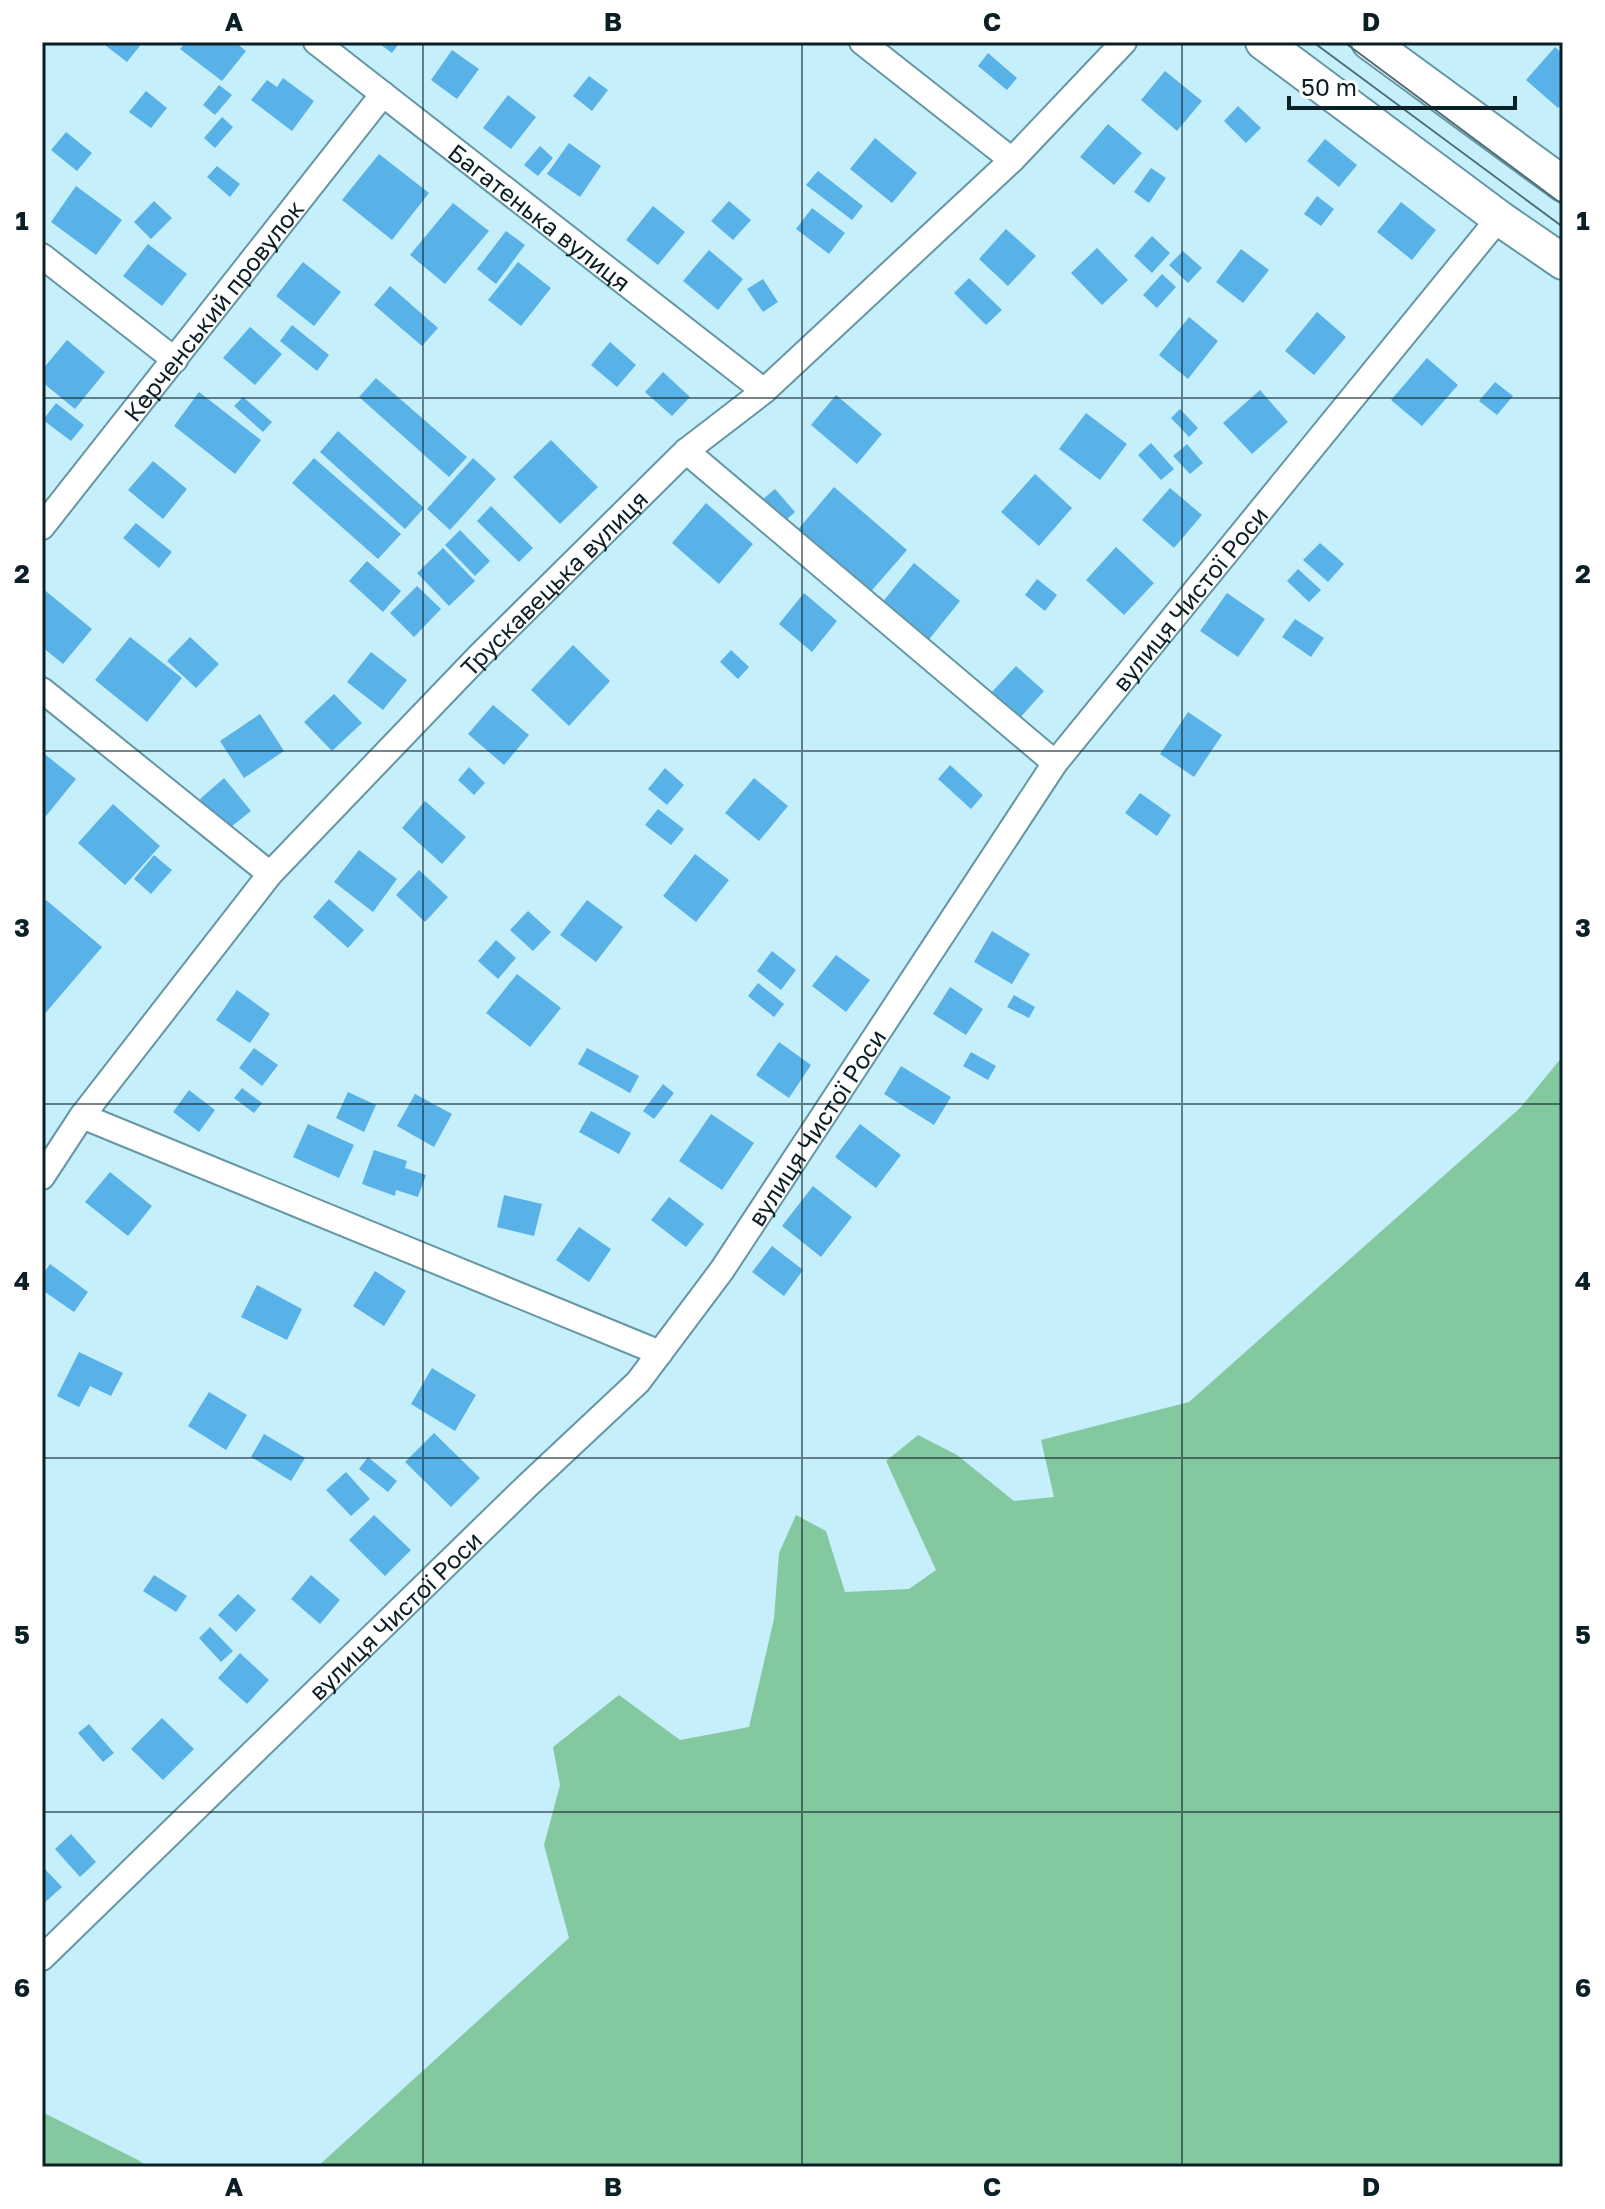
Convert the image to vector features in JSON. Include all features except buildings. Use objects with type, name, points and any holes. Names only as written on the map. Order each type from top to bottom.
[{"type":"main road","points":[[1263,42],[1563,262]]},
{"type":"main road","points":[[1369,42],[1559,173]]},
{"type":"street","name":"Багатенька вулиця","points":[[316,42],[764,391]]},
{"type":"street","points":[[862,42],[1012,160]]},
{"type":"street","name":"Трускавецька вулиця","points":[[42,1177],[82,1116],[270,874],[480,655],[686,451],[764,391],[1012,160],[1124,42]]},
{"type":"street","name":"Керченський провулок","points":[[42,527],[383,94]]},
{"type":"street","name":"вулиця Чистої Роси","points":[[42,1958],[638,1382],[722,1270],[1055,763],[1499,218]]},
{"type":"street","points":[[42,256],[175,360]]},
{"type":"street","points":[[686,451],[1055,763]]},
{"type":"street","points":[[42,690],[270,874]]},
{"type":"street","points":[[82,1116],[660,1353]]},
{"type":"green space","points":[[1563,1056],[1563,2167],[317,2167],[569,1938],[544,1845],[560,1785],[553,1747],[619,1695],[680,1740],[749,1727],[774,1619],[779,1553],[796,1515],[826,1531],[845,1592],[909,1589],[936,1570],[886,1461],[918,1435],[957,1455],[1014,1501],[1054,1497],[1041,1440],[1189,1402],[1520,1108]]},
{"type":"green space","points":[[42,2112],[140,2161],[146,2167],[42,2167]]},
{"type":"tram line","points":[[1313,42],[1563,227]]},
{"type":"tram line","points":[[1344,42],[1563,205]]}]
